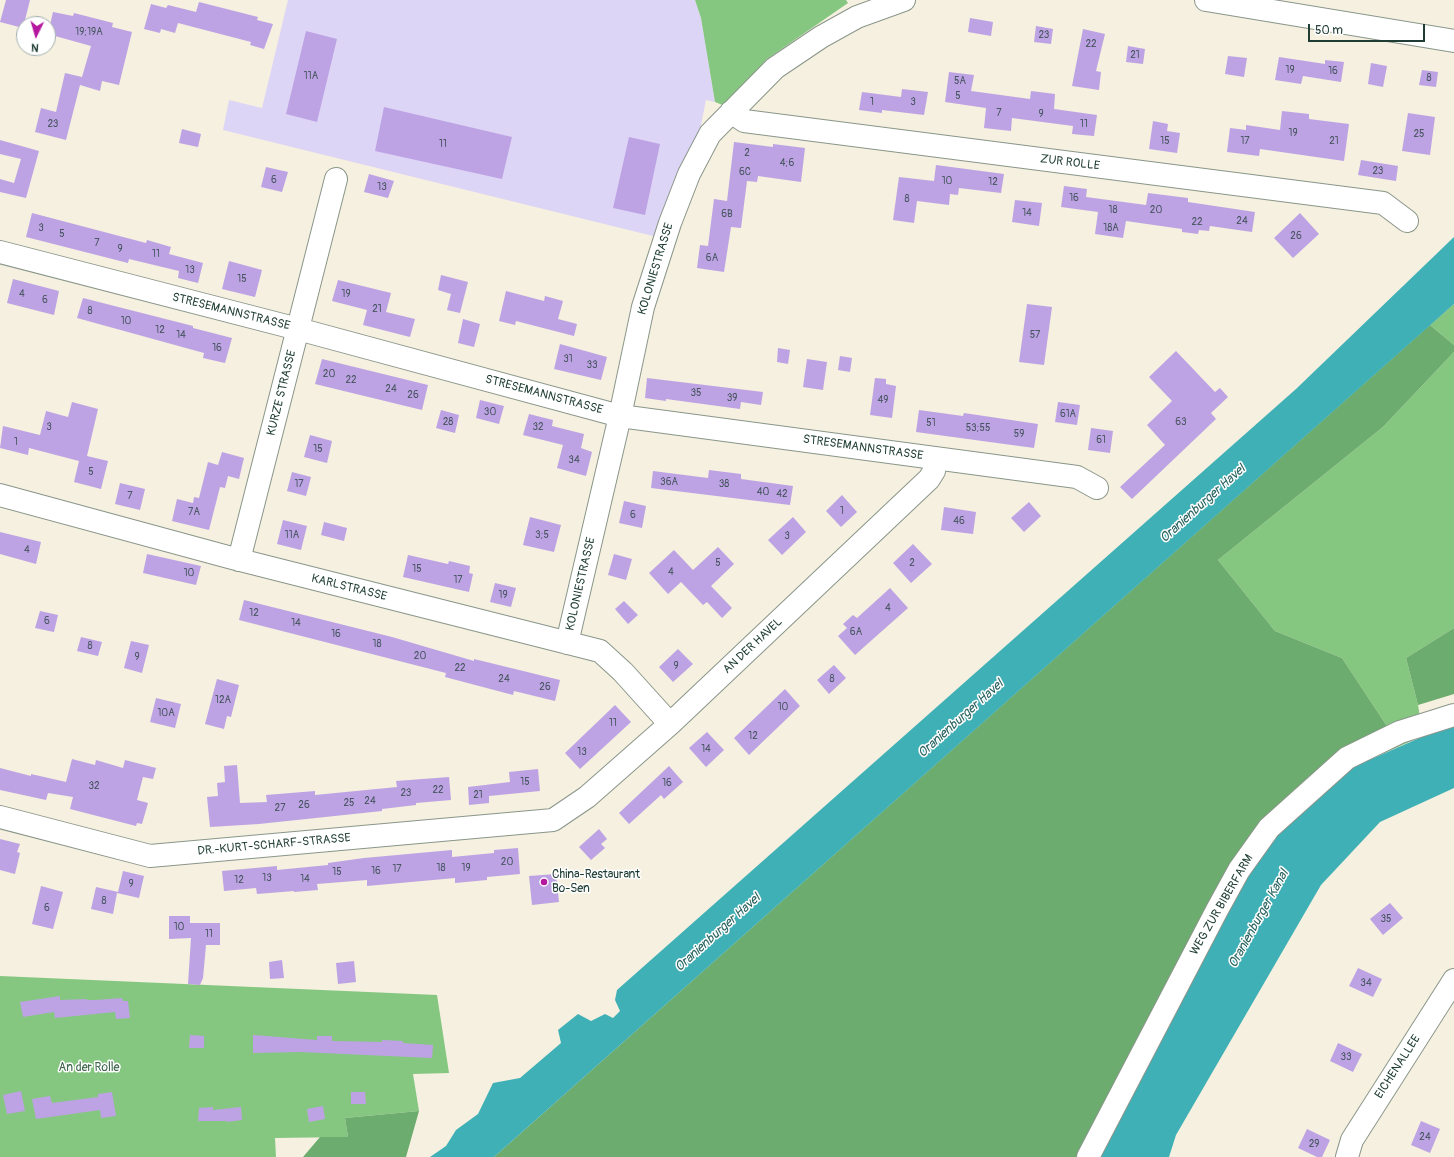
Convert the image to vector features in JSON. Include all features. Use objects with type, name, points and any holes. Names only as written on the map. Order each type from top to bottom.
[{"type":"street","name":"KOLONIESTRASSE","points":[[567,643],[620,416],[643,307],[670,223],[689,174],[710,134],[775,68],[821,37],[857,17],[904,0]]},
{"type":"street","points":[[1206,0],[1234,3],[1454,41]]},
{"type":"street","name":"ZUR ROLLE","points":[[731,112],[744,121],[1383,203],[1407,221]]},
{"type":"street","name":"KURZE STRASSE","points":[[239,560],[336,179]]},
{"type":"street","name":"STRESEMANNSTRASSE","points":[[0,252],[298,329],[620,416],[1077,478],[1097,488]]},
{"type":"street","name":"AN DER HAVEL","points":[[553,820],[587,797],[670,724],[929,480],[934,471],[936,458]]},
{"type":"street","name":"KARLSTRASSE","points":[[0,495],[239,560],[600,651],[623,672],[670,724]]},
{"type":"street","name":"WEG ZUR BIBERFARM","points":[[1088,1157],[1239,870],[1269,828],[1347,758],[1400,732],[1454,715]]},
{"type":"street","name":"DR.-KURT-SCHARF-STRASSE","points":[[0,817],[150,856],[553,820]]},
{"type":"street","name":"EICHENALLEE","points":[[1347,1157],[1352,1140],[1454,980]]},
{"type":"shaded area","points":[[288,0],[695,0],[701,18],[715,102],[706,100],[699,135],[657,237],[223,130],[229,100],[262,108]]},
{"type":"green space","points":[[695,0],[846,0],[848,3],[767,59],[725,106],[715,102],[701,18]]},
{"type":"green space","points":[[1454,304],[1454,345],[1430,325]]},
{"type":"green space","points":[[1430,325],[1454,345],[1454,352],[1383,427],[1218,560],[1275,631],[1342,658],[1400,746],[1346,770],[1098,1157],[494,1157]]},
{"type":"green space","points":[[1454,352],[1454,628],[1406,658],[1418,705],[1423,736],[1400,746],[1342,658],[1275,631],[1218,560],[1383,427]]},
{"type":"green space","points":[[1454,628],[1454,694],[1418,705],[1406,658]]},
{"type":"green space","name":"An der Rolle","points":[[0,976],[437,995],[449,1073],[413,1074],[419,1111],[345,1118],[348,1137],[275,1138],[276,1157],[0,1157]]},
{"type":"green space","points":[[419,1111],[406,1157],[303,1157],[320,1137],[348,1137],[345,1118]]},
{"type":"water","name":"Oranienburger Havel","points":[[1454,237],[1454,304],[494,1157],[430,1157],[446,1146],[456,1130],[478,1114],[493,1083],[520,1078],[561,1043],[558,1030],[578,1014],[591,1021],[605,1014],[613,1018],[620,1011],[615,1000],[617,990],[1296,389]]},
{"type":"water","name":"Oranienburger Kanal","points":[[1454,723],[1454,788],[1380,822],[1321,885],[1176,1135],[1169,1157],[1098,1157],[1231,897],[1282,829],[1346,770]]},
{"type":"building","points":[[6,0],[30,0],[26,16],[16,16],[16,26],[0,22]]},
{"type":"building","points":[[199,2],[258,17],[257,20],[273,24],[264,49],[250,45],[251,42],[178,23],[175,33],[161,29],[160,33],[144,29],[151,4],[166,8],[168,5],[196,12]]},
{"type":"building","points":[[53,12],[73,16],[74,13],[113,23],[112,27],[132,32],[119,85],[102,81],[100,91],[80,85],[66,140],[35,132],[41,108],[56,112],[65,73],[82,77],[80,84],[91,46],[56,36],[56,16],[52,16]]},
{"type":"building","points":[[970,18],[993,22],[991,36],[968,32]]},
{"type":"building","points":[[1036,26],[1053,29],[1051,44],[1034,42]]},
{"type":"building","points":[[1083,29],[1105,34],[1096,71],[1101,72],[1099,90],[1072,86]]},
{"type":"building","points":[[306,31],[337,39],[317,122],[286,114]]},
{"type":"building","points":[[1128,46],[1145,49],[1143,64],[1126,62]]},
{"type":"building","points":[[1228,56],[1247,58],[1244,77],[1225,74]]},
{"type":"building","points":[[1279,57],[1325,64],[1325,60],[1344,62],[1341,82],[1303,76],[1301,84],[1275,80]]},
{"type":"building","points":[[1371,63],[1387,66],[1383,87],[1368,84]]},
{"type":"building","points":[[1422,70],[1438,72],[1436,87],[1419,85]]},
{"type":"building","points":[[949,72],[974,75],[971,91],[1030,99],[1031,91],[1055,94],[1054,109],[1097,115],[1094,136],[1072,134],[1073,126],[1012,118],[1011,131],[984,128],[986,108],[945,102]]},
{"type":"building","points":[[902,89],[928,92],[924,115],[882,110],[882,113],[859,110],[862,92],[901,97]]},
{"type":"building","points":[[384,107],[512,137],[502,179],[375,151]]},
{"type":"building","points":[[1282,111],[1309,114],[1309,119],[1349,124],[1344,161],[1260,149],[1259,156],[1227,152],[1230,128],[1246,130],[1246,125],[1280,130]]},
{"type":"building","points":[[1408,113],[1435,117],[1430,155],[1402,151]]},
{"type":"building","points":[[1153,121],[1168,124],[1167,131],[1180,133],[1177,153],[1149,149]]},
{"type":"building","points":[[182,129],[201,134],[198,147],[179,143]]},
{"type":"building","points":[[629,137],[660,144],[645,215],[613,208]]},
{"type":"building","points":[[0,140],[39,151],[26,198],[0,192],[0,179],[14,183],[21,159],[0,154]]},
{"type":"building","points":[[734,142],[773,147],[773,144],[805,148],[801,182],[758,176],[757,182],[747,181],[741,228],[731,227],[724,272],[697,268],[700,245],[708,246],[714,199],[727,201]]},
{"type":"building","points":[[1361,160],[1398,166],[1396,181],[1358,175]]},
{"type":"building","points":[[936,165],[1004,174],[1001,193],[959,188],[958,195],[950,194],[949,205],[917,201],[914,223],[893,220],[899,177],[934,181]]},
{"type":"building","points":[[266,167],[288,172],[282,192],[261,187]]},
{"type":"building","points":[[369,174],[394,181],[388,198],[364,192]]},
{"type":"building","points":[[1064,186],[1087,189],[1086,197],[1146,205],[1148,193],[1188,198],[1188,202],[1255,212],[1252,232],[1210,226],[1209,231],[1199,230],[1198,234],[1182,232],[1182,229],[1126,221],[1123,238],[1095,234],[1098,212],[1061,207]]},
{"type":"building","points":[[1015,200],[1042,203],[1039,226],[1012,222]]},
{"type":"building","points":[[32,213],[146,243],[147,240],[171,247],[169,254],[203,263],[198,283],[178,278],[179,271],[129,259],[128,263],[26,237]]},
{"type":"building","points":[[1300,213],[1319,234],[1293,258],[1274,238]]},
{"type":"building","points":[[229,261],[262,270],[255,297],[222,289]]},
{"type":"building","points":[[441,275],[468,282],[460,313],[447,310],[451,294],[438,290]]},
{"type":"building","points":[[13,279],[59,291],[54,315],[7,303]]},
{"type":"building","points":[[338,280],[391,293],[386,312],[415,319],[410,337],[363,325],[367,310],[332,301]]},
{"type":"building","points":[[506,291],[544,301],[545,296],[563,301],[558,319],[577,324],[574,336],[516,321],[515,325],[499,321]]},
{"type":"building","points":[[83,298],[193,326],[193,328],[232,338],[225,363],[203,358],[204,353],[77,318]]},
{"type":"building","points":[[1027,304],[1052,307],[1044,365],[1019,362]]},
{"type":"building","points":[[463,319],[480,324],[474,347],[458,343]]},
{"type":"building","points":[[560,344],[607,357],[601,380],[554,369]]},
{"type":"building","points":[[778,348],[790,350],[788,364],[777,362]]},
{"type":"building","points":[[1176,351],[1215,392],[1220,388],[1228,397],[1211,413],[1216,419],[1132,499],[1120,487],[1165,445],[1147,425],[1172,401],[1149,377]]},
{"type":"building","points":[[840,356],[852,358],[850,372],[838,370]]},
{"type":"building","points":[[322,359],[428,385],[422,410],[315,384]]},
{"type":"building","points":[[807,359],[827,362],[823,390],[803,387]]},
{"type":"building","points":[[647,378],[763,392],[761,405],[741,402],[740,409],[666,399],[666,401],[645,398]]},
{"type":"building","points":[[875,378],[886,379],[886,384],[896,386],[892,418],[870,415]]},
{"type":"building","points":[[480,400],[504,406],[499,424],[476,418]]},
{"type":"building","points":[[72,402],[98,409],[87,456],[108,461],[101,489],[74,482],[79,461],[29,448],[28,455],[0,448],[3,426],[40,435],[46,411],[68,417]]},
{"type":"building","points":[[1058,402],[1080,405],[1077,425],[1055,422]]},
{"type":"building","points":[[441,410],[459,415],[455,433],[436,428]]},
{"type":"building","points":[[919,410],[963,416],[964,413],[1038,424],[1034,448],[916,432]]},
{"type":"building","points":[[529,414],[553,420],[552,426],[584,434],[581,448],[592,452],[586,476],[557,468],[563,445],[523,435]]},
{"type":"building","points":[[1091,428],[1113,431],[1110,453],[1088,450]]},
{"type":"building","points":[[310,435],[332,441],[327,463],[304,457]]},
{"type":"building","points":[[222,452],[244,458],[239,479],[228,476],[225,488],[220,487],[209,530],[172,521],[177,499],[193,503],[194,497],[199,498],[208,462],[218,465]]},
{"type":"building","points":[[709,470],[741,474],[741,479],[793,486],[790,505],[651,488],[653,471],[708,478]]},
{"type":"building","points":[[292,472],[311,477],[306,496],[287,491]]},
{"type":"building","points":[[120,483],[145,489],[140,510],[115,504]]},
{"type":"building","points":[[842,495],[857,512],[841,527],[826,511]]},
{"type":"building","points":[[624,501],[646,506],[642,528],[619,523]]},
{"type":"building","points":[[1029,502],[1041,516],[1024,532],[1011,518]]},
{"type":"building","points":[[944,507],[976,512],[973,534],[941,530]]},
{"type":"building","points":[[530,517],[561,525],[554,552],[523,545]]},
{"type":"building","points":[[793,517],[806,532],[782,555],[768,540]]},
{"type":"building","points":[[283,520],[307,526],[301,550],[277,544]]},
{"type":"building","points":[[324,522],[347,528],[344,541],[321,535]]},
{"type":"building","points":[[0,532],[41,542],[36,564],[0,554]]},
{"type":"building","points":[[913,544],[932,564],[911,583],[893,563]]},
{"type":"building","points":[[718,547],[734,564],[711,586],[732,608],[722,618],[707,602],[703,605],[681,582],[668,594],[649,573],[674,550],[693,570]]},
{"type":"building","points":[[147,554],[201,566],[196,585],[143,573]]},
{"type":"building","points":[[614,554],[632,559],[626,580],[608,575]]},
{"type":"building","points":[[408,555],[448,564],[449,561],[470,566],[469,573],[473,574],[469,592],[403,577]]},
{"type":"building","points":[[495,583],[516,588],[511,607],[490,602]]},
{"type":"building","points":[[890,588],[908,608],[855,655],[838,636],[847,628],[843,624],[853,615],[857,618]]},
{"type":"building","points":[[244,600],[392,637],[474,661],[474,659],[560,680],[555,701],[514,691],[513,695],[445,677],[446,673],[239,620]]},
{"type":"building","points":[[624,601],[638,615],[628,624],[615,609]]},
{"type":"building","points":[[40,611],[58,615],[54,632],[35,628]]},
{"type":"building","points":[[81,637],[102,642],[98,656],[77,651]]},
{"type":"building","points":[[131,641],[149,645],[142,673],[124,668]]},
{"type":"building","points":[[678,649],[693,664],[673,682],[659,667]]},
{"type":"building","points":[[834,665],[846,678],[829,694],[817,680]]},
{"type":"building","points":[[217,679],[239,685],[231,717],[227,716],[224,729],[205,724]]},
{"type":"building","points":[[785,689],[800,706],[749,755],[734,738]]},
{"type":"building","points":[[156,698],[181,704],[175,728],[150,722]]},
{"type":"building","points":[[615,705],[631,722],[580,769],[565,753]]},
{"type":"building","points":[[707,732],[724,750],[706,767],[689,748]]},
{"type":"building","points":[[72,759],[95,765],[96,760],[123,768],[125,760],[156,768],[153,779],[143,777],[137,800],[148,803],[142,824],[137,823],[136,826],[70,809],[73,797],[48,793],[46,800],[0,790],[0,768],[31,776],[31,774],[66,782]]},
{"type":"building","points":[[237,765],[240,803],[267,802],[266,795],[315,791],[315,795],[397,787],[396,781],[449,777],[451,800],[416,803],[416,805],[382,809],[382,811],[259,824],[210,827],[207,797],[218,796],[217,783],[225,782],[224,766]]},
{"type":"building","points":[[669,766],[683,782],[664,799],[661,795],[629,824],[619,813]]},
{"type":"building","points":[[538,769],[540,791],[489,796],[489,803],[469,805],[468,787],[510,782],[509,772]]},
{"type":"building","points":[[599,829],[607,839],[601,844],[605,848],[591,860],[579,847]]},
{"type":"building","points":[[0,839],[20,844],[17,852],[20,853],[15,874],[0,870]]},
{"type":"building","points":[[518,848],[520,874],[487,877],[487,880],[455,883],[455,878],[367,886],[367,880],[317,884],[318,890],[294,892],[257,894],[256,888],[224,891],[222,871],[277,866],[277,870],[328,865],[328,863],[364,858],[452,850],[452,857],[494,853],[494,850]]},
{"type":"building","points":[[123,871],[144,876],[139,898],[117,893],[113,914],[91,909],[96,887],[118,892]]},
{"type":"building","points":[[556,874],[559,902],[532,905],[529,876]]},
{"type":"building","points":[[41,886],[63,892],[53,929],[32,924]]},
{"type":"building","points":[[1390,903],[1403,918],[1383,935],[1370,919]]},
{"type":"building","points":[[169,916],[190,916],[190,923],[220,923],[220,945],[206,945],[203,978],[200,985],[188,984],[191,938],[169,939]]},
{"type":"building","points":[[282,960],[284,978],[270,979],[269,962]]},
{"type":"building","points":[[354,961],[356,982],[338,984],[336,963]]},
{"type":"building","points":[[1358,968],[1382,979],[1373,997],[1349,986]]},
{"type":"building","points":[[60,996],[60,1000],[122,998],[123,1001],[128,1001],[130,1018],[116,1019],[115,1012],[55,1018],[54,1012],[23,1017],[20,1002]]},
{"type":"building","points":[[190,1035],[204,1036],[204,1048],[189,1048]]},
{"type":"building","points":[[253,1035],[317,1040],[317,1036],[332,1036],[332,1041],[403,1041],[403,1043],[433,1045],[432,1058],[300,1052],[253,1053]]},
{"type":"building","points":[[1338,1043],[1362,1054],[1353,1072],[1330,1061]]},
{"type":"building","points":[[21,1091],[25,1111],[7,1114],[3,1095]]},
{"type":"building","points":[[112,1092],[116,1116],[101,1118],[100,1110],[36,1119],[32,1099],[50,1096],[52,1103],[98,1097],[98,1094]]},
{"type":"building","points":[[351,1092],[365,1092],[366,1104],[351,1104]]},
{"type":"building","points":[[323,1106],[325,1119],[309,1122],[307,1109]]},
{"type":"building","points":[[213,1107],[213,1110],[241,1107],[242,1120],[227,1122],[198,1121],[199,1108]]},
{"type":"building","points":[[1421,1121],[1440,1129],[1430,1153],[1411,1145]]},
{"type":"building","points":[[1307,1129],[1330,1140],[1322,1157],[1317,1157],[1298,1148]]},
{"type":"place","name":"China-Restaurant Bo-Sen","points":[[544,882]]}]
